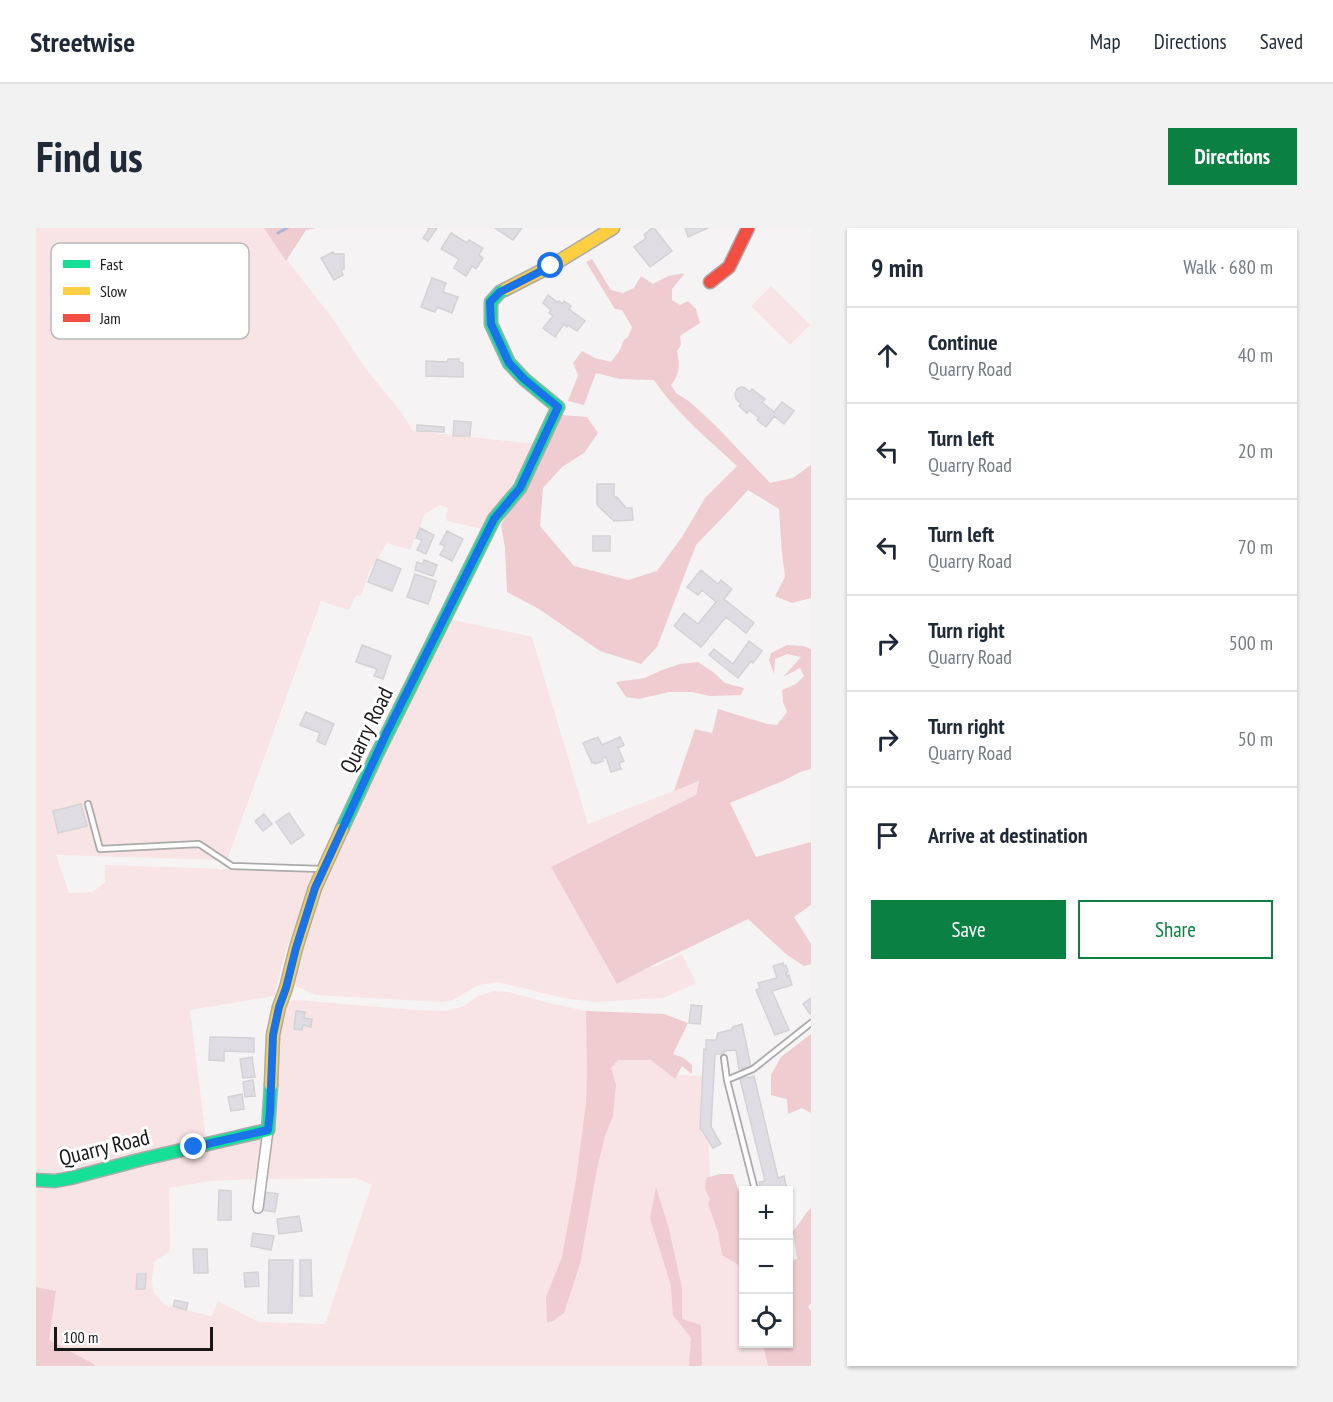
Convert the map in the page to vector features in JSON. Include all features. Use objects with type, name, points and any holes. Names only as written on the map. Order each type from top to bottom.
[{"type":"street","name":"Quarry Road","points":[[36,1180],[71,1178],[268,1130],[273,1035],[279,1007],[315,888],[387,732],[489,528],[520,488],[558,407],[524,379],[509,363],[491,324],[490,302],[500,292],[551,266],[613,228]]},
{"type":"street","points":[[710,282],[729,267],[748,228]]},
{"type":"street","points":[[258,1208],[268,1130]]},
{"type":"lane","points":[[88,804],[100,849],[199,844],[232,866],[324,869]]},
{"type":"lane","points":[[727,1080],[753,1069],[811,1023]]},
{"type":"lane","points":[[724,1058],[727,1080],[754,1186]]},
{"type":"shaded area","points":[[36,228],[265,228],[413,431],[537,444],[483,529],[447,521],[448,508],[440,505],[425,514],[410,550],[387,543],[370,570],[361,596],[356,595],[349,610],[321,601],[227,860],[56,855],[69,893],[93,892],[105,882],[105,865],[317,872],[286,950],[274,996],[190,1010],[206,1139],[69,1172],[36,1175]]},
{"type":"shaded area","points":[[264,228],[316,228],[306,230],[286,261]]},
{"type":"shaded area","points":[[592,259],[611,290],[623,293],[634,288],[641,276],[653,284],[668,276],[685,273],[672,289],[672,300],[680,305],[688,301],[696,309],[700,323],[680,336],[681,345],[677,351],[678,369],[671,385],[676,393],[690,402],[716,426],[770,483],[793,478],[811,465],[811,598],[792,603],[775,596],[785,577],[779,509],[748,490],[696,545],[657,647],[641,664],[600,651],[539,609],[507,592],[505,548],[501,525],[562,415],[587,417],[598,433],[584,453],[562,467],[543,488],[540,526],[574,566],[628,580],[657,571],[682,537],[705,498],[737,466],[682,415],[654,380],[620,379],[596,373],[584,405],[568,401],[578,375],[573,363],[582,351],[595,358],[611,362],[632,327],[622,310],[615,309],[586,262]]},
{"type":"shaded area","points":[[771,286],[810,325],[790,345],[751,306]]},
{"type":"shaded area","points":[[449,619],[532,637],[588,824],[699,781],[696,795],[551,867],[617,984],[651,966],[652,968],[682,954],[696,983],[664,998],[595,1002],[563,998],[498,982],[478,985],[453,1000],[442,1002],[316,995],[295,986],[292,979],[314,902],[362,797]]},
{"type":"shaded area","points":[[787,645],[811,649],[811,769],[730,803],[756,857],[811,842],[811,905],[794,917],[811,944],[811,964],[804,966],[786,954],[748,919],[617,984],[551,867],[696,795],[699,781],[674,791],[695,729],[712,733],[718,709],[777,725],[787,712],[782,690],[796,684],[804,676],[800,668],[783,677],[801,657],[787,654],[775,659],[774,674],[769,660],[771,653]]},
{"type":"shaded area","points":[[698,662],[725,683],[744,688],[741,695],[710,696],[692,692],[669,692],[639,699],[626,697],[616,682],[645,678],[680,664]]},
{"type":"shaded area","points":[[494,991],[509,992],[586,1011],[597,1069],[610,1068],[617,1059],[643,1059],[664,1064],[679,1075],[703,1076],[707,1096],[710,1178],[739,1237],[739,1348],[770,1348],[775,1366],[94,1366],[49,1340],[56,1291],[36,1287],[36,1183],[264,1134],[257,1179],[211,1181],[169,1188],[170,1251],[154,1262],[153,1292],[165,1305],[212,1316],[218,1301],[259,1322],[325,1324],[372,1185],[356,1178],[266,1179],[275,1115],[279,1024],[285,1003],[296,1000],[447,1011],[464,1006],[478,996]]},
{"type":"shaded area","points":[[586,1011],[664,1014],[688,1023],[673,1054],[684,1058],[692,1065],[692,1074],[682,1066],[675,1079],[651,1060],[618,1060],[611,1068],[616,1085],[613,1116],[605,1136],[597,1169],[580,1264],[564,1313],[547,1323],[546,1297],[562,1257],[576,1180],[586,1103]]},
{"type":"shaded area","points":[[811,1034],[811,1113],[802,1108],[788,1114],[787,1099],[771,1095],[771,1075],[781,1057]]},
{"type":"shaded area","points":[[720,1174],[733,1174],[739,1192],[739,1265],[722,1255],[718,1232],[708,1204],[710,1199],[705,1189],[706,1178]]},
{"type":"shaded area","points":[[656,1187],[669,1229],[682,1288],[682,1319],[701,1325],[702,1366],[689,1366],[691,1338],[673,1315],[671,1286],[650,1218]]},
{"type":"shaded area","points":[[811,1208],[811,1303],[808,1307],[811,1311],[811,1366],[768,1366],[764,1348],[793,1348],[793,1260],[797,1259],[793,1231]]},
{"type":"shaded area","points":[[36,1287],[56,1291],[49,1340],[94,1366],[36,1366]]},
{"type":"building","points":[[427,228],[437,228],[428,241],[423,238],[429,229]]},
{"type":"building","points":[[495,228],[522,228],[513,240]]},
{"type":"building","points":[[652,228],[672,251],[650,267],[634,247],[646,238],[644,235]]},
{"type":"building","points":[[685,228],[708,228],[688,237]]},
{"type":"building","points":[[451,233],[467,243],[469,240],[483,248],[479,255],[483,258],[476,269],[472,266],[466,276],[454,268],[459,259],[441,249]]},
{"type":"building","points":[[333,252],[333,254],[344,254],[344,269],[341,270],[343,275],[334,280],[321,258]]},
{"type":"building","points":[[432,278],[446,283],[443,292],[458,297],[452,313],[437,307],[435,312],[421,307]]},
{"type":"building","points":[[548,295],[562,304],[564,301],[571,306],[569,309],[585,321],[577,331],[564,324],[555,337],[543,328],[553,316],[549,313],[551,310],[543,303]]},
{"type":"building","points":[[448,359],[459,359],[459,362],[463,363],[463,377],[426,376],[426,361],[447,362]]},
{"type":"building","points":[[741,387],[750,392],[752,389],[765,399],[762,402],[774,412],[782,402],[794,411],[784,424],[774,416],[766,427],[749,410],[747,413],[739,406],[741,404],[736,399],[735,393]]},
{"type":"building","points":[[454,421],[471,422],[470,436],[453,436]]},
{"type":"building","points":[[417,425],[444,427],[444,432],[417,431]]},
{"type":"building","points":[[597,484],[614,484],[614,496],[626,508],[632,508],[633,520],[614,521],[597,505]]},
{"type":"building","points":[[420,528],[434,535],[426,554],[417,550],[422,540],[416,538]]},
{"type":"building","points":[[447,531],[463,539],[452,561],[440,555],[445,546],[440,544]]},
{"type":"building","points":[[593,536],[610,536],[610,551],[593,551]]},
{"type":"building","points":[[377,559],[401,569],[392,591],[368,582]]},
{"type":"building","points":[[424,560],[437,565],[433,576],[415,570],[417,562],[422,564]]},
{"type":"building","points":[[701,570],[718,584],[721,580],[732,589],[724,599],[754,623],[746,633],[726,617],[701,647],[674,626],[684,613],[698,624],[716,602],[702,590],[698,595],[687,587]]},
{"type":"building","points":[[415,574],[436,581],[428,604],[407,597]]},
{"type":"building","points":[[749,641],[762,651],[738,678],[709,655],[714,649],[733,664]]},
{"type":"building","points":[[362,645],[391,656],[383,679],[374,676],[377,669],[356,662]]},
{"type":"building","points":[[306,712],[334,724],[325,745],[317,741],[320,733],[300,725]]},
{"type":"building","points":[[598,737],[602,745],[620,737],[624,745],[618,748],[624,761],[619,763],[621,769],[611,772],[606,757],[602,758],[603,761],[592,763],[583,743]]},
{"type":"building","points":[[81,804],[87,826],[58,833],[53,811]]},
{"type":"building","points":[[289,813],[304,835],[291,844],[276,822]]},
{"type":"building","points":[[264,814],[272,824],[263,831],[255,821]]},
{"type":"building","points":[[783,963],[784,966],[786,965],[787,976],[789,975],[792,985],[772,991],[789,1030],[775,1035],[756,990],[760,988],[758,983],[777,978],[773,966]]},
{"type":"building","points":[[811,998],[811,1013],[810,1014],[803,1004]]},
{"type":"building","points":[[691,1005],[702,1006],[700,1024],[689,1023]]},
{"type":"building","points":[[296,1011],[305,1012],[304,1018],[312,1019],[311,1027],[303,1025],[302,1030],[294,1029]]},
{"type":"building","points":[[742,1024],[751,1067],[739,1069],[736,1050],[715,1054],[711,1127],[721,1144],[713,1148],[700,1129],[706,1040],[716,1040],[718,1033]]},
{"type":"building","points":[[210,1037],[254,1038],[254,1052],[224,1051],[224,1061],[209,1060]]},
{"type":"building","points":[[252,1057],[255,1077],[243,1078],[240,1059]]},
{"type":"building","points":[[754,1076],[778,1178],[784,1176],[786,1186],[760,1186],[759,1182],[765,1181],[740,1079]]},
{"type":"building","points":[[253,1080],[255,1096],[245,1097],[243,1082]]},
{"type":"building","points":[[242,1094],[244,1109],[231,1111],[228,1097]]},
{"type":"building","points":[[219,1190],[231,1191],[231,1220],[218,1220]]},
{"type":"building","points":[[264,1192],[278,1194],[275,1212],[261,1210]]},
{"type":"building","points":[[299,1216],[302,1231],[279,1234],[277,1219]]},
{"type":"building","points":[[253,1233],[274,1236],[271,1250],[251,1246]]},
{"type":"building","points":[[193,1249],[207,1249],[208,1273],[194,1273]]},
{"type":"building","points":[[269,1260],[293,1260],[292,1313],[268,1313]]},
{"type":"building","points":[[300,1260],[311,1260],[312,1296],[300,1296]]},
{"type":"building","points":[[258,1272],[259,1286],[245,1287],[244,1273]]},
{"type":"building","points":[[137,1274],[146,1274],[145,1289],[136,1289]]},
{"type":"building","points":[[175,1300],[188,1303],[186,1310],[173,1306]]},
{"type":"waterway","points":[[278,233],[287,228]]},
{"type":"traffic: fast","points":[[342,829],[494,519],[520,488],[558,407],[524,379],[509,363],[491,324],[491,302],[506,289]]},
{"type":"traffic: fast","points":[[36,1180],[55,1181],[71,1178],[268,1130],[271,1085]]},
{"type":"traffic: slow","points":[[506,289],[551,266],[613,228]]},
{"type":"traffic: slow","points":[[271,1085],[273,1035],[279,1007],[315,888],[342,829]]},
{"type":"traffic: jam","points":[[710,282],[729,267],[748,228]]},
{"type":"route","points":[[194,1147],[268,1130],[273,1035],[279,1007],[315,888],[387,732],[494,519],[520,488],[558,407],[524,379],[509,363],[491,324],[490,302],[500,292],[551,266]]}]
